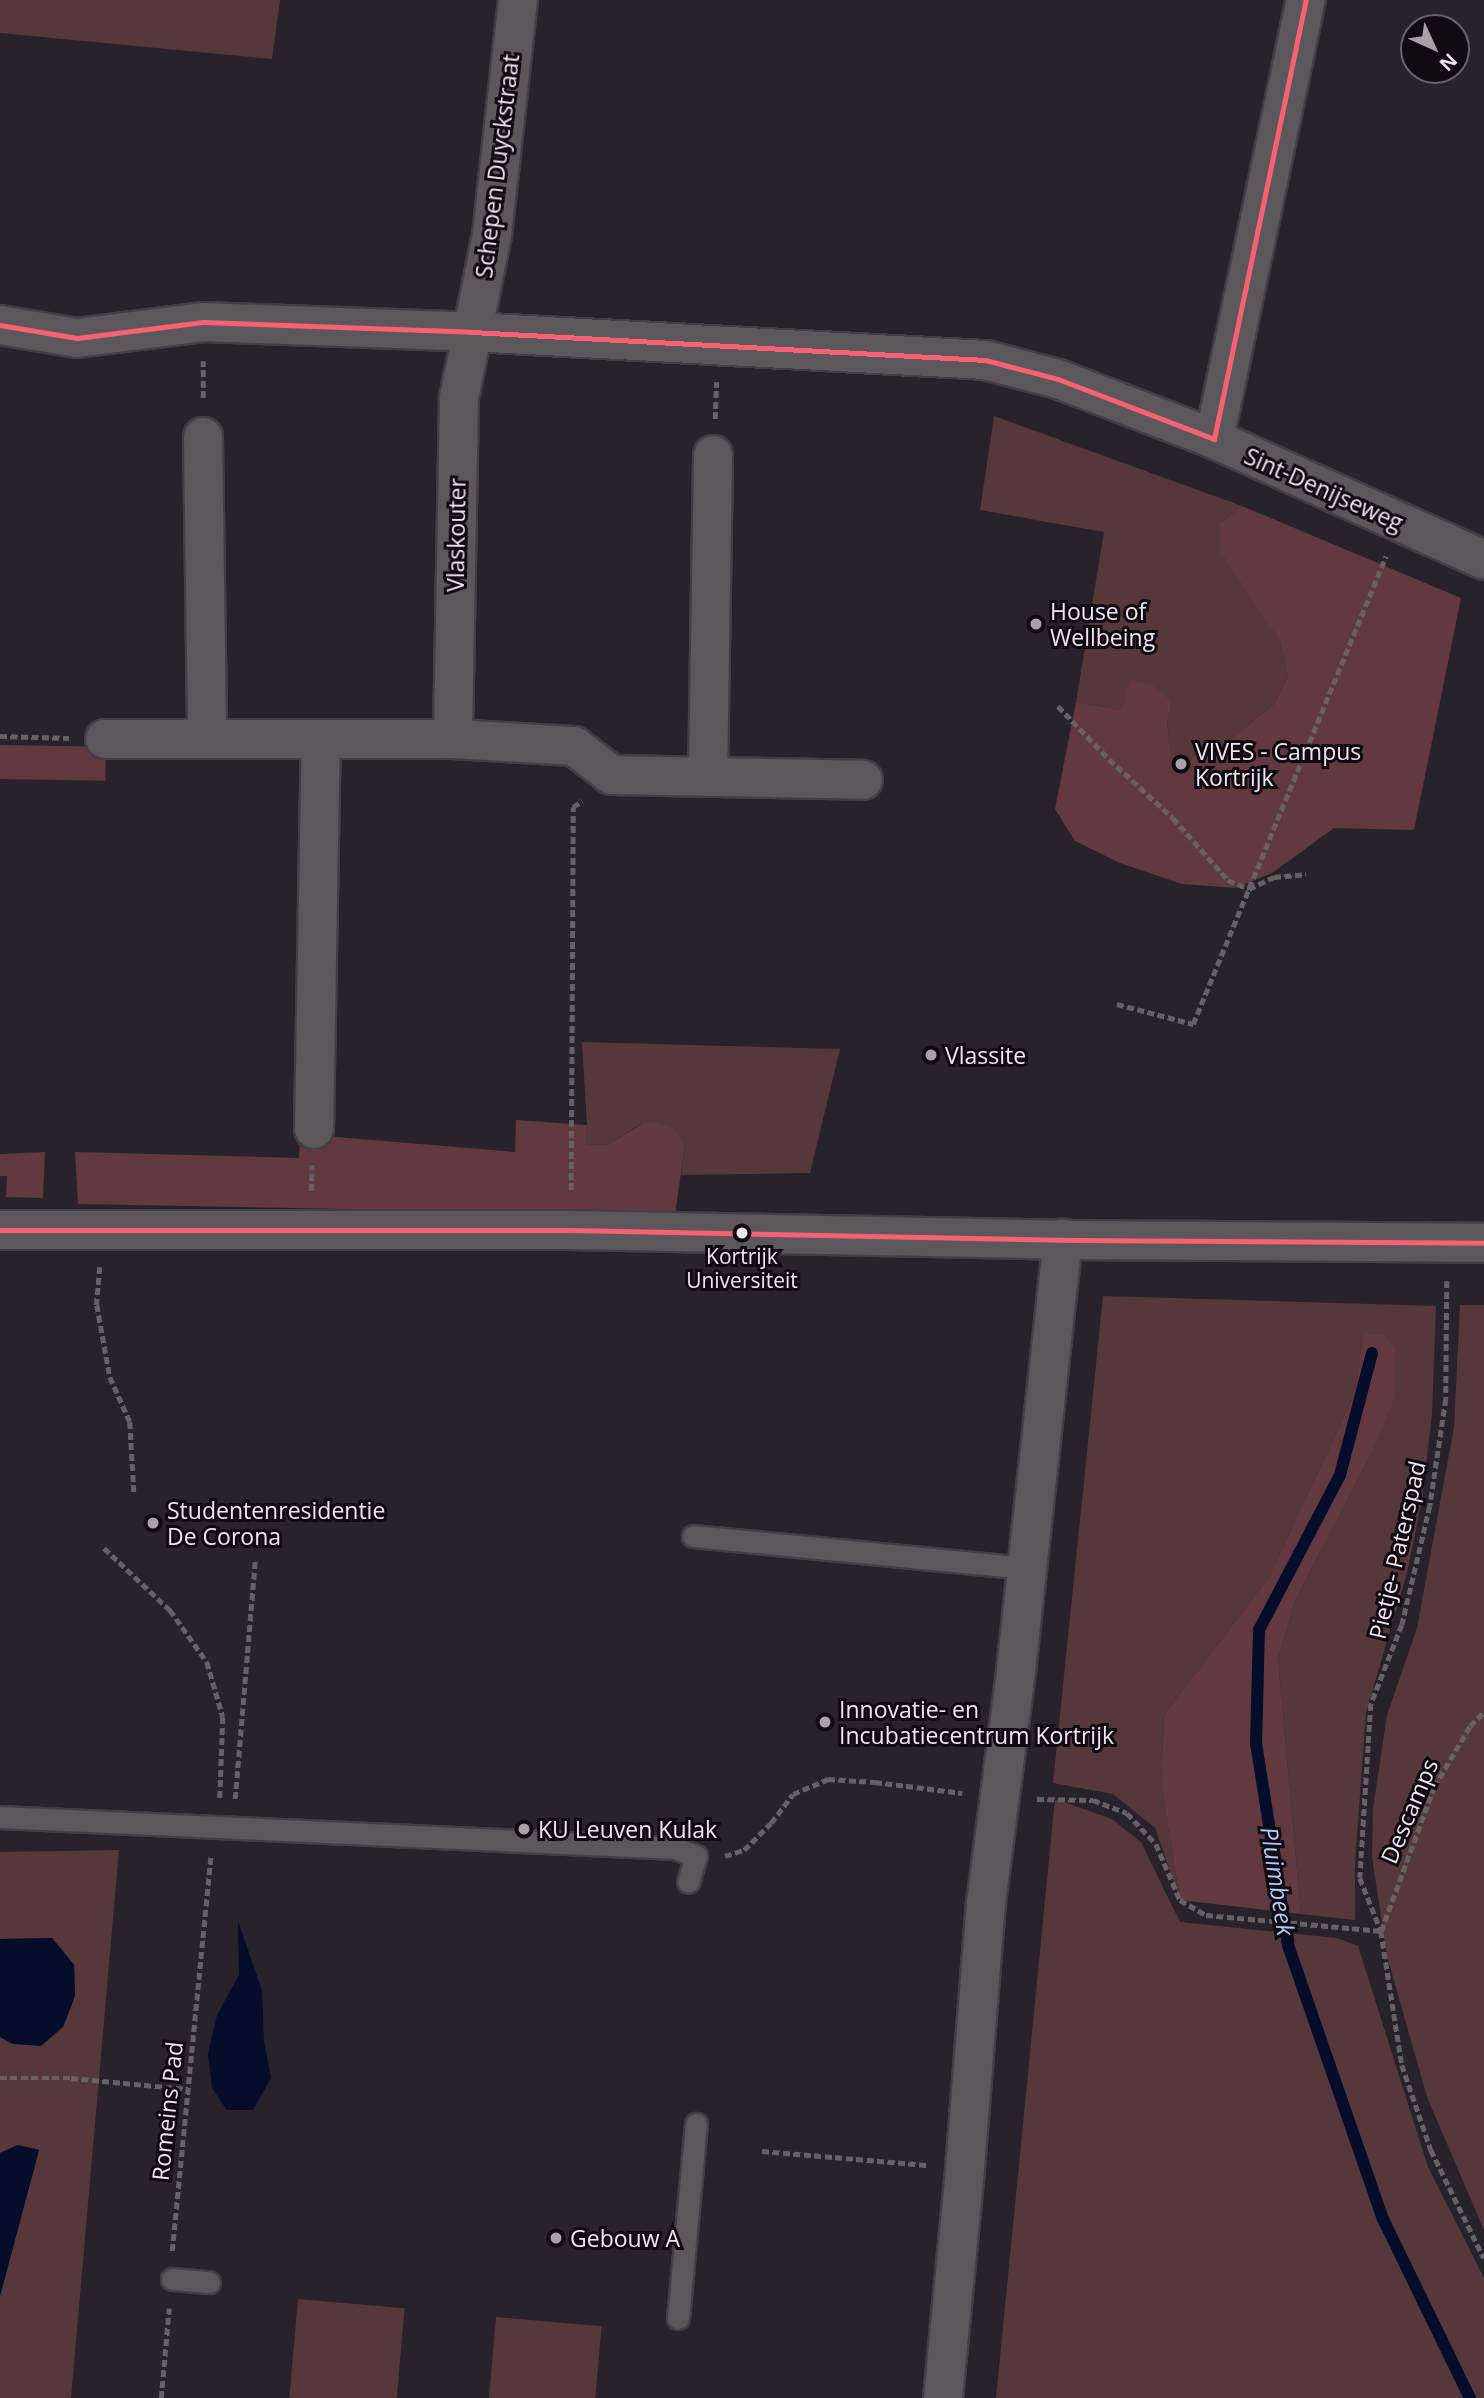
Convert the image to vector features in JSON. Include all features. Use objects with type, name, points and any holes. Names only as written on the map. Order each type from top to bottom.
[{"type":"street","name":"Schepen Duyckstraat","points":[[472,332],[492,235],[518,0]]},
{"type":"street","points":[[1214,439],[1306,0]]},
{"type":"street","name":"Sint-Denijseweg","points":[[0,325],[77,338],[203,322],[472,332],[985,360],[1058,379],[1214,439],[1484,560]]},
{"type":"street","name":"Vlaskouter","points":[[453,739],[459,398],[472,332]]},
{"type":"street","points":[[203,438],[207,737]]},
{"type":"street","points":[[708,777],[713,455]]},
{"type":"street","points":[[105,738],[453,739],[575,746],[612,775],[863,780]]},
{"type":"street","points":[[314,1129],[321,738]]},
{"type":"street","points":[[0,1230],[570,1230],[1466,1243]]},
{"type":"street","points":[[943,2398],[986,1903],[1028,1568],[1063,1239]]},
{"type":"lane","points":[[693,1536],[1028,1568]]},
{"type":"lane","points":[[0,1817],[675,1849],[696,1856],[688,1882]]},
{"type":"lane","points":[[678,2318],[696,2124]]},
{"type":"lane","points":[[172,2279],[209,2282]]},
{"type":"path","points":[[203,322],[203,438]]},
{"type":"path","points":[[713,455],[717,345]]},
{"type":"path","points":[[1117,1004],[1193,1024],[1400,523]]},
{"type":"path","points":[[1058,706],[1109,759],[1173,818],[1228,880],[1249,889],[1274,877],[1306,874]]},
{"type":"path","points":[[0,736],[105,738]]},
{"type":"path","points":[[570,1230],[573,807],[612,775]]},
{"type":"path","points":[[310,1231],[314,1129]]},
{"type":"path","points":[[103,1231],[97,1306],[110,1377],[130,1422],[134,1492]]},
{"type":"path","name":"Pietje- Paterspad","points":[[1466,1243],[1430,1506],[1402,1625],[1371,1704],[1360,1878],[1381,1931],[1402,2065],[1432,2150],[1484,2258]]},
{"type":"path","points":[[104,1548],[170,1610],[206,1662],[223,1717],[222,1828]]},
{"type":"path","points":[[222,1828],[255,1560]]},
{"type":"path","name":"Descamps","points":[[1381,1931],[1434,1787],[1470,1727],[1484,1712]]},
{"type":"path","points":[[696,1856],[720,1858],[744,1850],[771,1823],[793,1794],[828,1780],[875,1782],[1000,1797],[1093,1800],[1127,1813],[1156,1844],[1180,1900],[1206,1915],[1381,1931]]},
{"type":"path","name":"Romeins Pad","points":[[161,2398],[172,2279],[173,2224],[187,2089],[222,1828]]},
{"type":"path","points":[[0,2078],[71,2078],[187,2089]]},
{"type":"path","points":[[762,2151],[965,2169]]},
{"type":"shaded area","points":[[0,0],[280,0],[272,59],[0,33]]},
{"type":"shaded area","points":[[994,416],[1242,506],[1220,523],[1252,597],[1280,641],[1288,676],[1274,704],[1222,746],[1184,759],[1171,754],[1167,723],[1172,702],[1122,710],[1076,702],[1104,532],[980,510]]},
{"type":"shaded area","points":[[1242,506],[1461,598],[1414,830],[1334,828],[1272,873],[1236,888],[1182,884],[1120,863],[1075,841],[1055,809],[1076,702],[1122,710],[1130,680],[1151,684],[1172,702],[1167,723],[1171,754],[1184,759],[1222,746],[1274,704],[1288,676],[1280,641],[1219,549],[1220,523]]},
{"type":"shaded area","points":[[0,745],[106,747],[105,781],[0,779]]},
{"type":"shaded area","points":[[582,1042],[840,1049],[810,1173],[681,1175],[685,1144],[641,1124],[607,1145],[584,1144],[587,1125]]},
{"type":"shaded area","points":[[516,1120],[587,1125],[585,1144],[607,1145],[642,1124],[654,1122],[672,1128],[685,1144],[675,1215],[78,1204],[75,1152],[299,1158],[300,1134],[515,1152]]},
{"type":"shaded area","points":[[45,1152],[43,1198],[6,1197],[7,1176],[0,1176],[0,1154]]},
{"type":"shaded area","points":[[1103,1296],[1436,1306],[1432,1414],[1422,1500],[1407,1573],[1366,1713],[1355,1864],[1355,1920],[1301,1914],[1278,1658],[1296,1599],[1371,1454],[1363,1334],[1355,1393],[1269,1577],[1164,1715],[1161,1785],[1180,1900],[1155,1828],[1113,1794],[1053,1783]]},
{"type":"shaded area","points":[[1460,1305],[1484,1305],[1484,2230],[1427,2097],[1387,1956],[1372,1857],[1373,1809],[1387,1715],[1417,1628],[1454,1427]]},
{"type":"shaded area","points":[[1363,1334],[1384,1335],[1395,1349],[1395,1397],[1371,1454],[1296,1599],[1278,1658],[1301,1914],[1180,1900],[1161,1785],[1164,1715],[1269,1577],[1355,1393]]},
{"type":"shaded area","points":[[1055,1799],[1112,1819],[1141,1842],[1180,1922],[1337,1938],[1358,1946],[1428,2167],[1484,2278],[1484,2398],[996,2398]]},
{"type":"shaded area","points":[[119,1850],[71,2398],[0,2398],[0,2296],[39,2150],[18,2145],[0,2153],[0,2037],[13,2044],[63,2027],[75,1996],[74,1965],[52,1938],[0,1939],[0,1852]]},
{"type":"shaded area","points":[[298,2299],[405,2308],[397,2398],[289,2398]]},
{"type":"shaded area","points":[[496,2317],[602,2326],[595,2398],[489,2398]]},
{"type":"water","points":[[238,1921],[262,1990],[264,2041],[271,2078],[253,2110],[227,2110],[212,2088],[208,2054],[217,2015],[239,1975]]},
{"type":"water","points":[[52,1938],[74,1965],[75,1996],[63,2027],[41,2046],[13,2044],[0,2037],[0,1939]]},
{"type":"water","points":[[18,2145],[39,2150],[0,2296],[0,2153]]},
{"type":"waterway","name":"Pluimbeek","points":[[1372,1353],[1340,1475],[1259,1630],[1256,1743],[1288,1945],[1383,2219],[1470,2398]]},
{"type":"transit line","points":[[1214,439],[1306,0]]},
{"type":"transit line","points":[[0,325],[77,338],[203,322],[472,332],[985,360],[1058,379],[1214,439]]},
{"type":"transit line","points":[[0,1230],[570,1230],[1074,1240],[1484,1243]]},
{"type":"place","name":"House of Wellbeing","points":[[1036,624]]},
{"type":"place","name":"VIVES - Campus Kortrijk","points":[[1181,764]]},
{"type":"place","name":"Vlassite","points":[[931,1055]]},
{"type":"place","name":"Kortrijk Universiteit","points":[[742,1233]]},
{"type":"place","name":"Studentenresidentie De Corona","points":[[153,1523]]},
{"type":"place","name":"Innovatie- en Incubatiecentrum Kortrijk","points":[[825,1722]]},
{"type":"place","name":"KU Leuven Kulak","points":[[524,1829]]},
{"type":"place","name":"Gebouw A","points":[[556,2238]]}]
